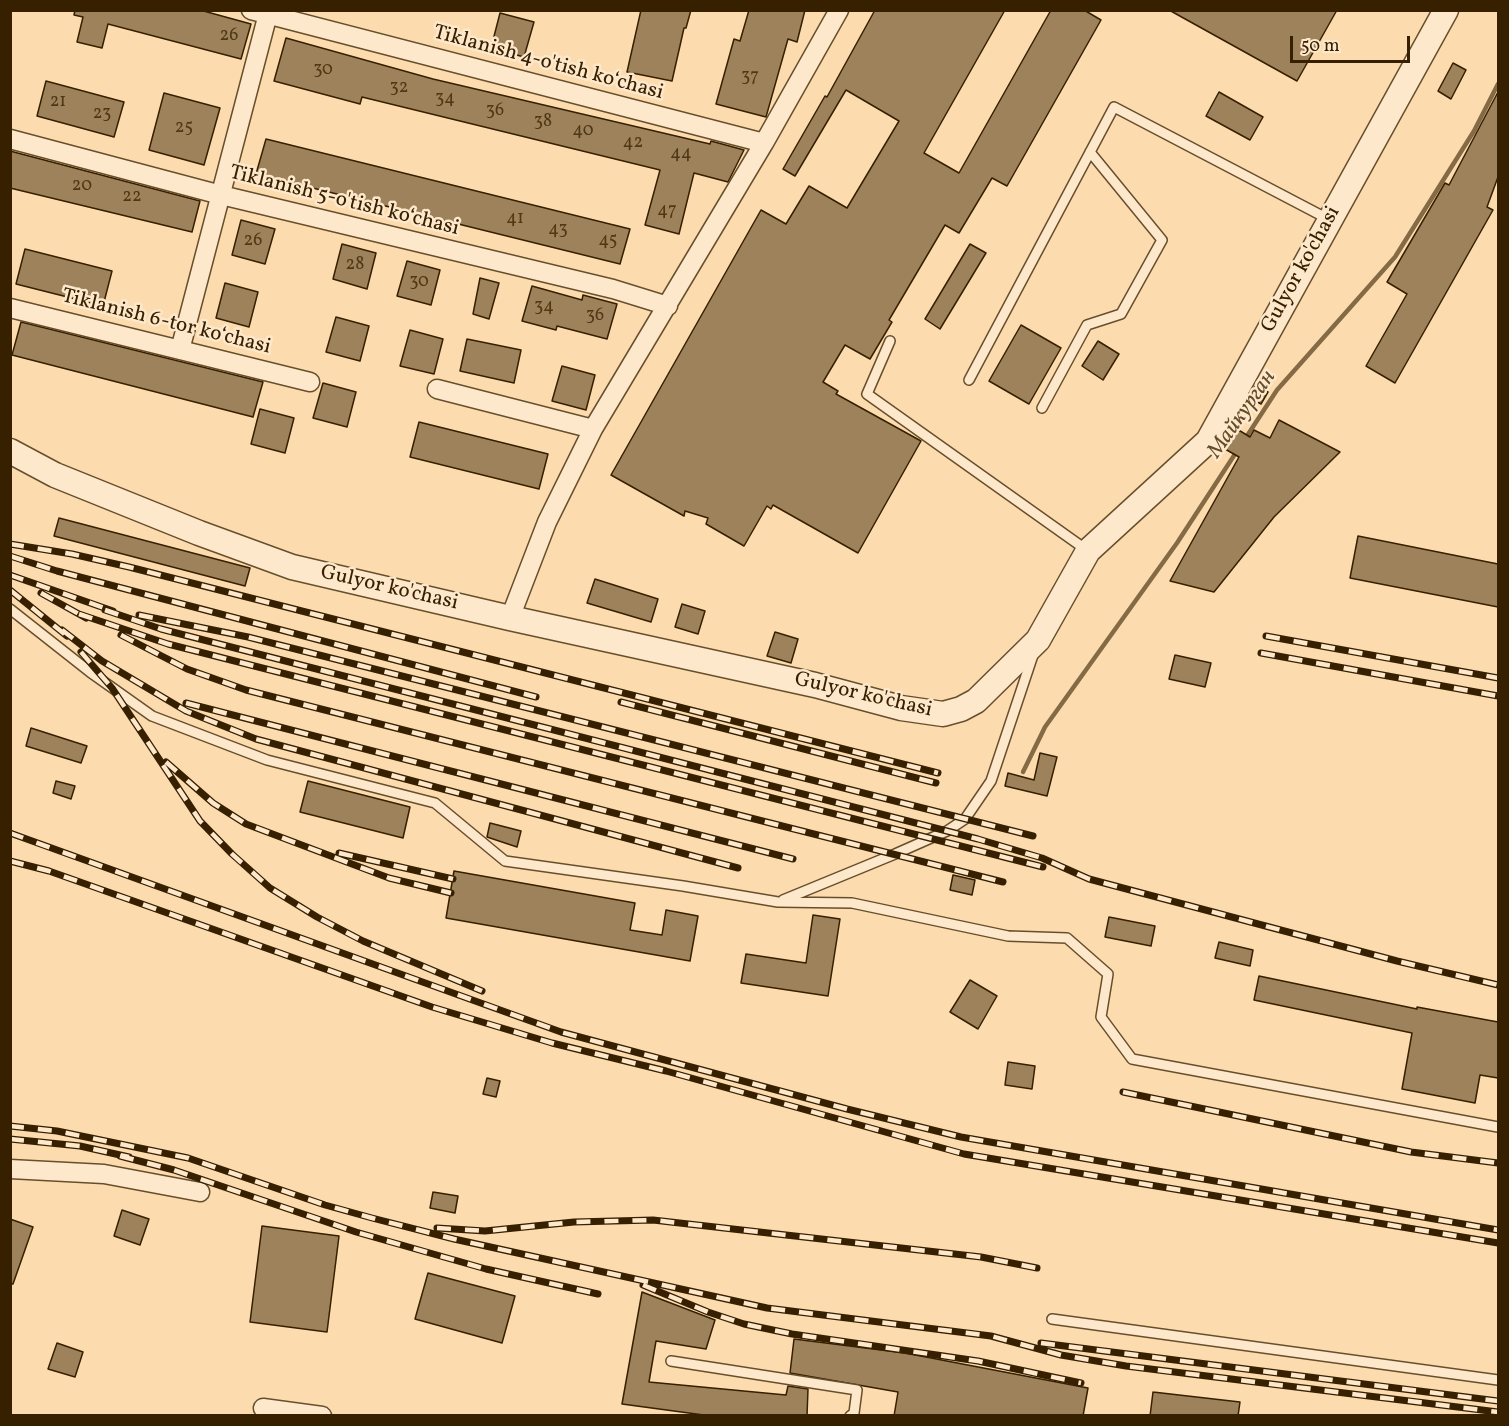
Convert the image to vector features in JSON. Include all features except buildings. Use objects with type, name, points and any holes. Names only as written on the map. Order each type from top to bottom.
[{"type":"street","points":[[510,618],[547,522],[593,429],[764,143],[839,10]]},
{"type":"street","name":"Gulyor ko'chasi","points":[[10,451],[55,475],[199,533],[292,567],[815,685],[901,708],[942,714],[961,710],[976,701],[1038,640],[1088,551],[1208,441],[1446,10]]},
{"type":"street","points":[[180,350],[221,195],[262,12]]},
{"type":"street","name":"Tiklanish 4-o'tish ko‘chasi","points":[[262,12],[764,143]]},
{"type":"street","name":"Tiklanish 5-o'tish ko‘chasi","points":[[10,139],[221,195],[613,289],[668,306]]},
{"type":"street","name":"Tiklanish 6-tor ko‘chasi","points":[[10,308],[310,382]]},
{"type":"street","points":[[436,389],[593,429]]},
{"type":"street","points":[[11,1170],[104,1174],[200,1192]]},
{"type":"street","points":[[263,1408],[322,1416]]},
{"type":"lane","points":[[969,380],[1114,107],[1330,220]]},
{"type":"lane","points":[[1042,408],[1087,325],[1121,314],[1162,240],[1090,152]]},
{"type":"lane","points":[[890,341],[867,394],[1088,551]]},
{"type":"lane","points":[[10,609],[90,672],[152,716],[267,760],[435,803],[505,861],[683,886],[777,902],[852,903],[1008,936],[1067,938],[1108,974],[1101,1017],[1132,1059],[1498,1127]]},
{"type":"lane","points":[[777,902],[904,850],[965,819],[991,781],[1038,640]]},
{"type":"lane","points":[[1052,1319],[1498,1380]]},
{"type":"lane","points":[[671,1361],[857,1390],[854,1413],[850,1416]]},
{"type":"waterway","name":"Майкурган","points":[[1245,439],[1277,390],[1395,257],[1474,131],[1498,84]]},
{"type":"waterway","name":"Майкурган","points":[[1023,772],[1045,727],[1177,543],[1237,451]]},
{"type":"railway","points":[[10,544],[72,554],[129,567],[938,773]]},
{"type":"railway","points":[[10,556],[57,571],[536,697]]},
{"type":"railway","points":[[10,575],[113,611]]},
{"type":"railway","points":[[10,590],[67,636]]},
{"type":"railway","points":[[41,593],[86,618]]},
{"type":"railway","points":[[105,610],[161,629],[978,839],[1042,858],[1089,879],[1397,961],[1498,985]]},
{"type":"railway","points":[[79,614],[168,644],[1043,867]]},
{"type":"railway","points":[[139,615],[248,637],[1033,836]]},
{"type":"railway","points":[[62,630],[102,661],[186,711],[256,739],[738,868]]},
{"type":"railway","points":[[121,635],[187,669],[246,690],[1003,882]]},
{"type":"railway","points":[[1266,636],[1498,678]]},
{"type":"railway","points":[[81,652],[112,688],[200,821],[270,888],[317,917],[363,941],[482,991]]},
{"type":"railway","points":[[1261,653],[1498,696]]},
{"type":"railway","points":[[621,702],[936,783]]},
{"type":"railway","points":[[186,703],[793,859]]},
{"type":"railway","points":[[166,762],[213,803],[246,824],[389,878],[451,893]]},
{"type":"railway","points":[[10,833],[561,1032],[847,1109],[961,1137],[1498,1230]]},
{"type":"railway","points":[[339,853],[453,879]]},
{"type":"railway","points":[[10,861],[49,871],[432,1007],[552,1043],[666,1071],[964,1154],[1498,1243]]},
{"type":"railway","points":[[1123,1092],[1411,1152],[1498,1163]]},
{"type":"railway","points":[[10,1126],[57,1131],[188,1158],[325,1205],[372,1218],[454,1239],[767,1308],[991,1336],[1061,1355],[1126,1366],[1498,1412]]},
{"type":"railway","points":[[10,1139],[80,1146],[129,1157]]},
{"type":"railway","points":[[120,1156],[174,1170],[356,1232],[486,1269],[598,1294]]},
{"type":"railway","points":[[437,1228],[485,1231],[574,1222],[653,1220],[981,1257],[1037,1268]]},
{"type":"railway","points":[[643,1285],[744,1324],[792,1334],[978,1361],[1081,1383]]},
{"type":"railway","points":[[1041,1343],[1498,1401]]}]
